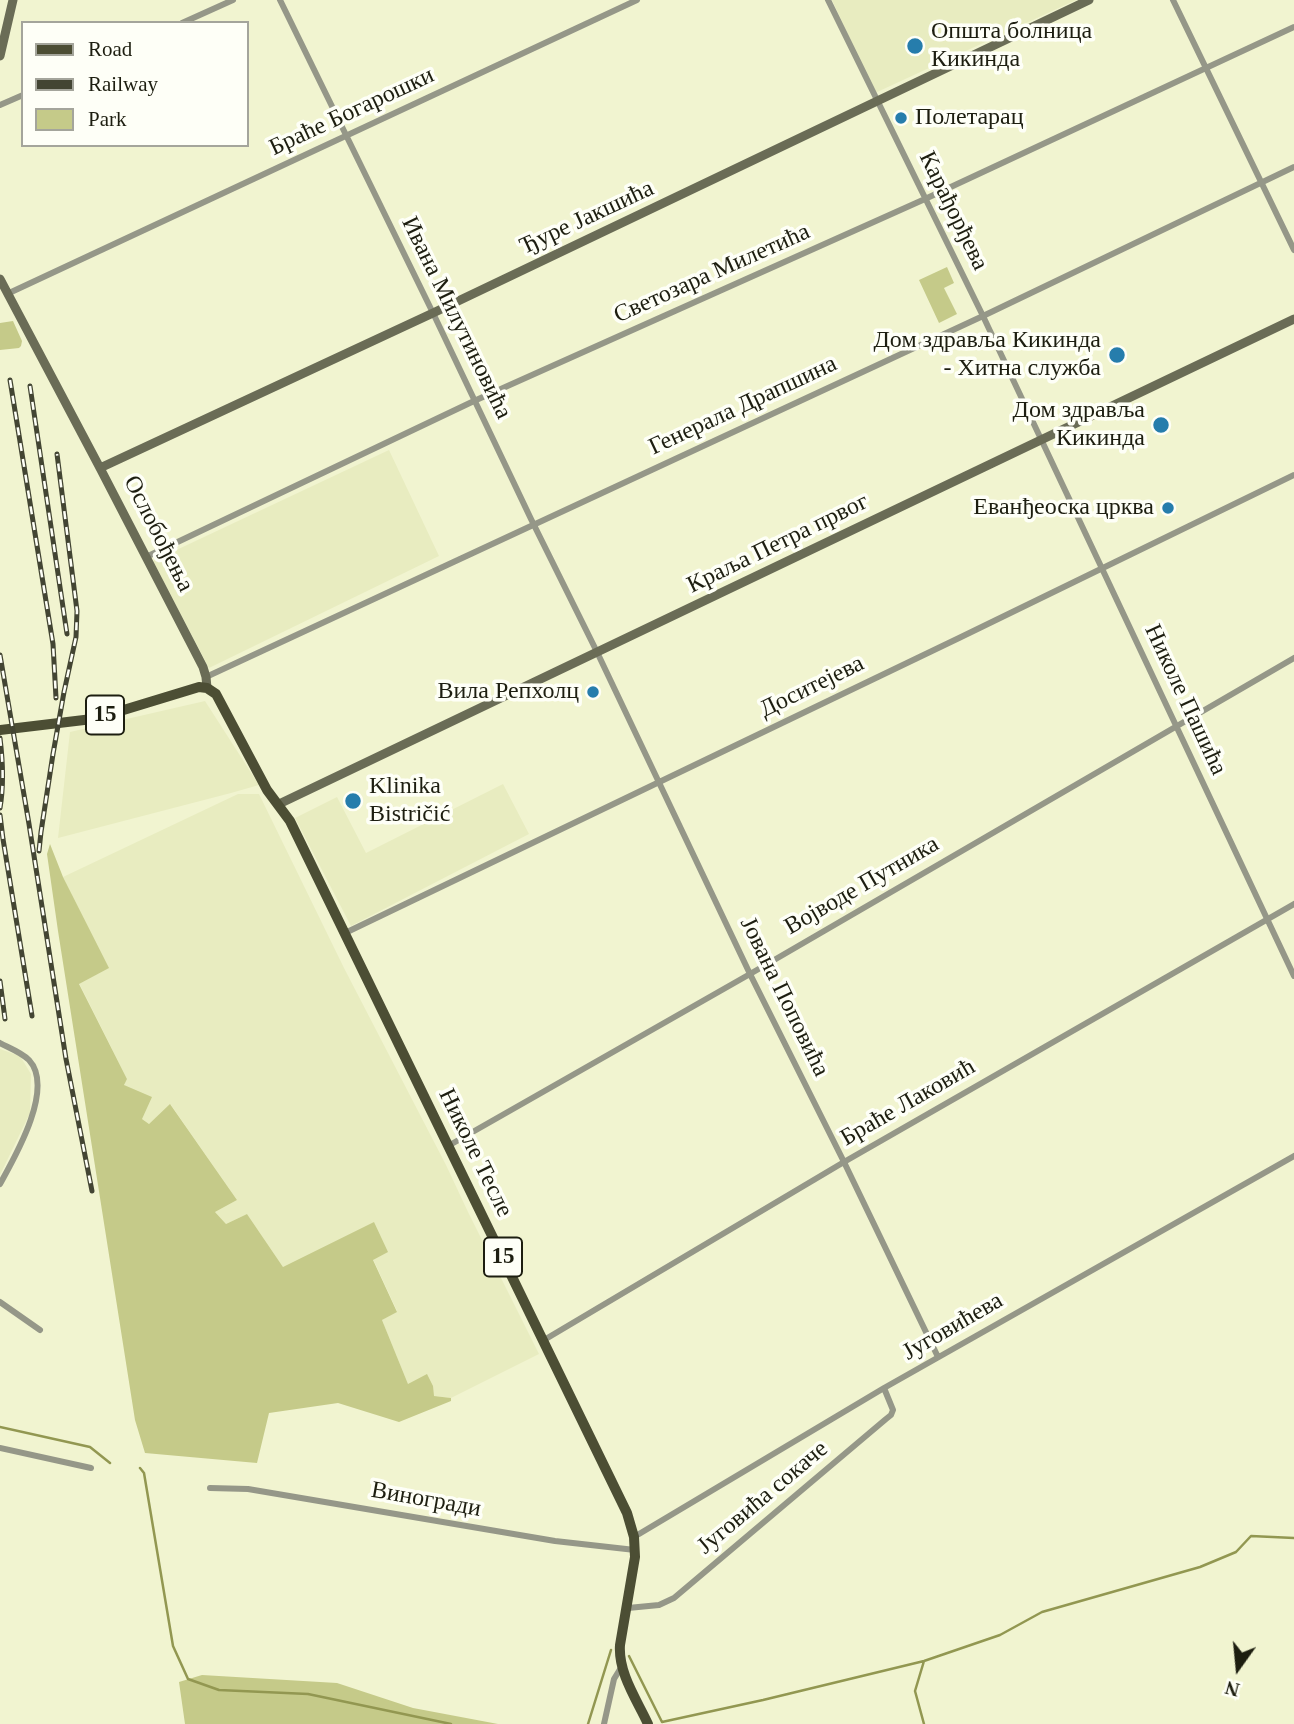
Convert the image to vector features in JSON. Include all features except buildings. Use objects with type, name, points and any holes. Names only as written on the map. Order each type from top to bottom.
[{"type":"main road","points":[[0,56],[13,0]]},
{"type":"main road","name":"Ђуре Јакшића","points":[[100,468],[433,313],[1089,0]]},
{"type":"main road","name":"Ослобођења","points":[[0,279],[203,667],[207,683],[216,694],[267,790],[279,804]]},
{"type":"main road","name":"Краља Петра првог","points":[[279,804],[1294,319]]},
{"type":"main road","name":"15","points":[[0,730],[84,720],[207,683]]},
{"type":"main road","name":"Николе Тесле","points":[[279,804],[345,933],[627,1513],[635,1537],[635,1550],[620,1657],[648,1724]]},
{"type":"street","points":[[187,21],[233,0]]},
{"type":"street","name":"Ивана Милутиновића","points":[[280,0],[597,652]]},
{"type":"street","name":"Браће Богарошки","points":[[7,293],[637,0]]},
{"type":"street","name":"Карађорђева","points":[[828,0],[1042,440]]},
{"type":"street","points":[[1173,0],[1294,250]]},
{"type":"street","name":"Светозара Милетића","points":[[146,557],[474,401],[925,199],[1294,27]]},
{"type":"street","points":[[0,105],[21,96]]},
{"type":"street","name":"Генерала Драпшина","points":[[207,683],[534,525],[983,316],[1294,167]]},
{"type":"street","name":"Николе Пашића","points":[[1042,440],[1294,976]]},
{"type":"street","name":"Доситејева","points":[[345,933],[1294,475]]},
{"type":"street","name":"Јована Поповића","points":[[597,652],[750,974],[845,1162],[938,1357]]},
{"type":"street","name":"Војводе Путника","points":[[448,1146],[1294,658]]},
{"type":"street","name":"Браће Лаковић","points":[[544,1340],[845,1162],[1294,904]]},
{"type":"street","points":[[0,1043],[28,1060],[33,1066],[38,1086],[33,1112],[18,1151],[0,1184]]},
{"type":"street","name":"Југовићева","points":[[635,1537],[884,1388],[1294,1156]]},
{"type":"street","points":[[0,1302],[40,1330]]},
{"type":"street","name":"Југовића сокаче","points":[[628,1608],[659,1605],[674,1598],[891,1415],[893,1405],[884,1388]]},
{"type":"street","points":[[0,1448],[91,1468]]},
{"type":"street","name":"Виногради","points":[[210,1488],[248,1489],[555,1541],[635,1550]]},
{"type":"street","points":[[604,1724],[614,1679],[622,1666]]},
{"type":"shaded area","name":"Општа болница Кикинда","points":[[832,0],[1076,0],[875,93]]},
{"type":"shaded area","points":[[389,450],[439,556],[209,668],[153,561]]},
{"type":"shaded area","points":[[205,701],[259,785],[58,838],[70,732]]},
{"type":"shaded area","points":[[503,784],[529,834],[351,926],[295,818],[337,797],[366,853]]},
{"type":"shaded area","points":[[238,794],[259,794],[539,1354],[451,1398],[434,1396],[408,1384],[382,1320],[397,1311],[373,1259],[283,1267],[247,1214],[226,1224],[215,1212],[237,1200],[171,1105],[149,1124],[142,1119],[124,1084],[127,1079],[79,983],[108,968],[63,877]]},
{"type":"shaded area","points":[[0,1049],[20,1056],[31,1074],[30,1113],[0,1175]]},
{"type":"green space","points":[[947,267],[954,283],[944,288],[957,314],[939,323],[919,280]]},
{"type":"green space","points":[[13,321],[22,341],[21,346],[0,350],[0,323]]},
{"type":"green space","points":[[50,844],[63,877],[109,968],[79,984],[127,1079],[124,1085],[152,1097],[142,1119],[149,1124],[170,1104],[237,1200],[215,1212],[226,1224],[247,1214],[283,1267],[374,1222],[388,1252],[373,1260],[397,1312],[382,1320],[408,1384],[427,1374],[434,1396],[451,1398],[451,1401],[399,1422],[338,1403],[269,1413],[257,1463],[145,1453],[135,1420],[58,931],[47,854]]},
{"type":"green space","points":[[202,1675],[337,1683],[413,1708],[498,1724],[185,1724],[179,1682]]},
{"type":"waterway","points":[[0,1427],[90,1447],[110,1463]]},
{"type":"waterway","points":[[140,1468],[144,1473],[173,1646],[188,1679],[219,1690],[308,1694],[451,1724]]},
{"type":"waterway","points":[[629,1656],[662,1722],[924,1661],[1000,1635],[1042,1612],[1200,1567],[1236,1552],[1251,1536],[1294,1538]]},
{"type":"waterway","points":[[588,1724],[611,1650]]},
{"type":"waterway","points":[[924,1661],[915,1691],[924,1724]]},
{"type":"railway","points":[[10,380],[53,644],[56,698]]},
{"type":"railway","points":[[30,386],[67,634]]},
{"type":"railway","points":[[39,851],[53,754],[76,637],[77,611],[57,454]]},
{"type":"railway","points":[[0,655],[66,1059],[92,1191]]},
{"type":"railway","points":[[0,738],[3,773],[0,808]]},
{"type":"railway","points":[[0,815],[32,1016]]},
{"type":"railway","points":[[0,981],[5,1019]]},
{"type":"place","name":"Општа болница Кикинда","points":[[915,46]]},
{"type":"place","name":"Полетарац","points":[[901,118]]},
{"type":"place","name":"Дом здравља Кикинда - Хитна служба","points":[[1117,355]]},
{"type":"place","name":"Дом здравља Кикинда","points":[[1161,425]]},
{"type":"place","name":"Еванђеоска црква","points":[[1168,508]]},
{"type":"place","name":"Вила Репхолц","points":[[593,692]]},
{"type":"place","name":"Klinika Bistričić","points":[[353,801]]}]
